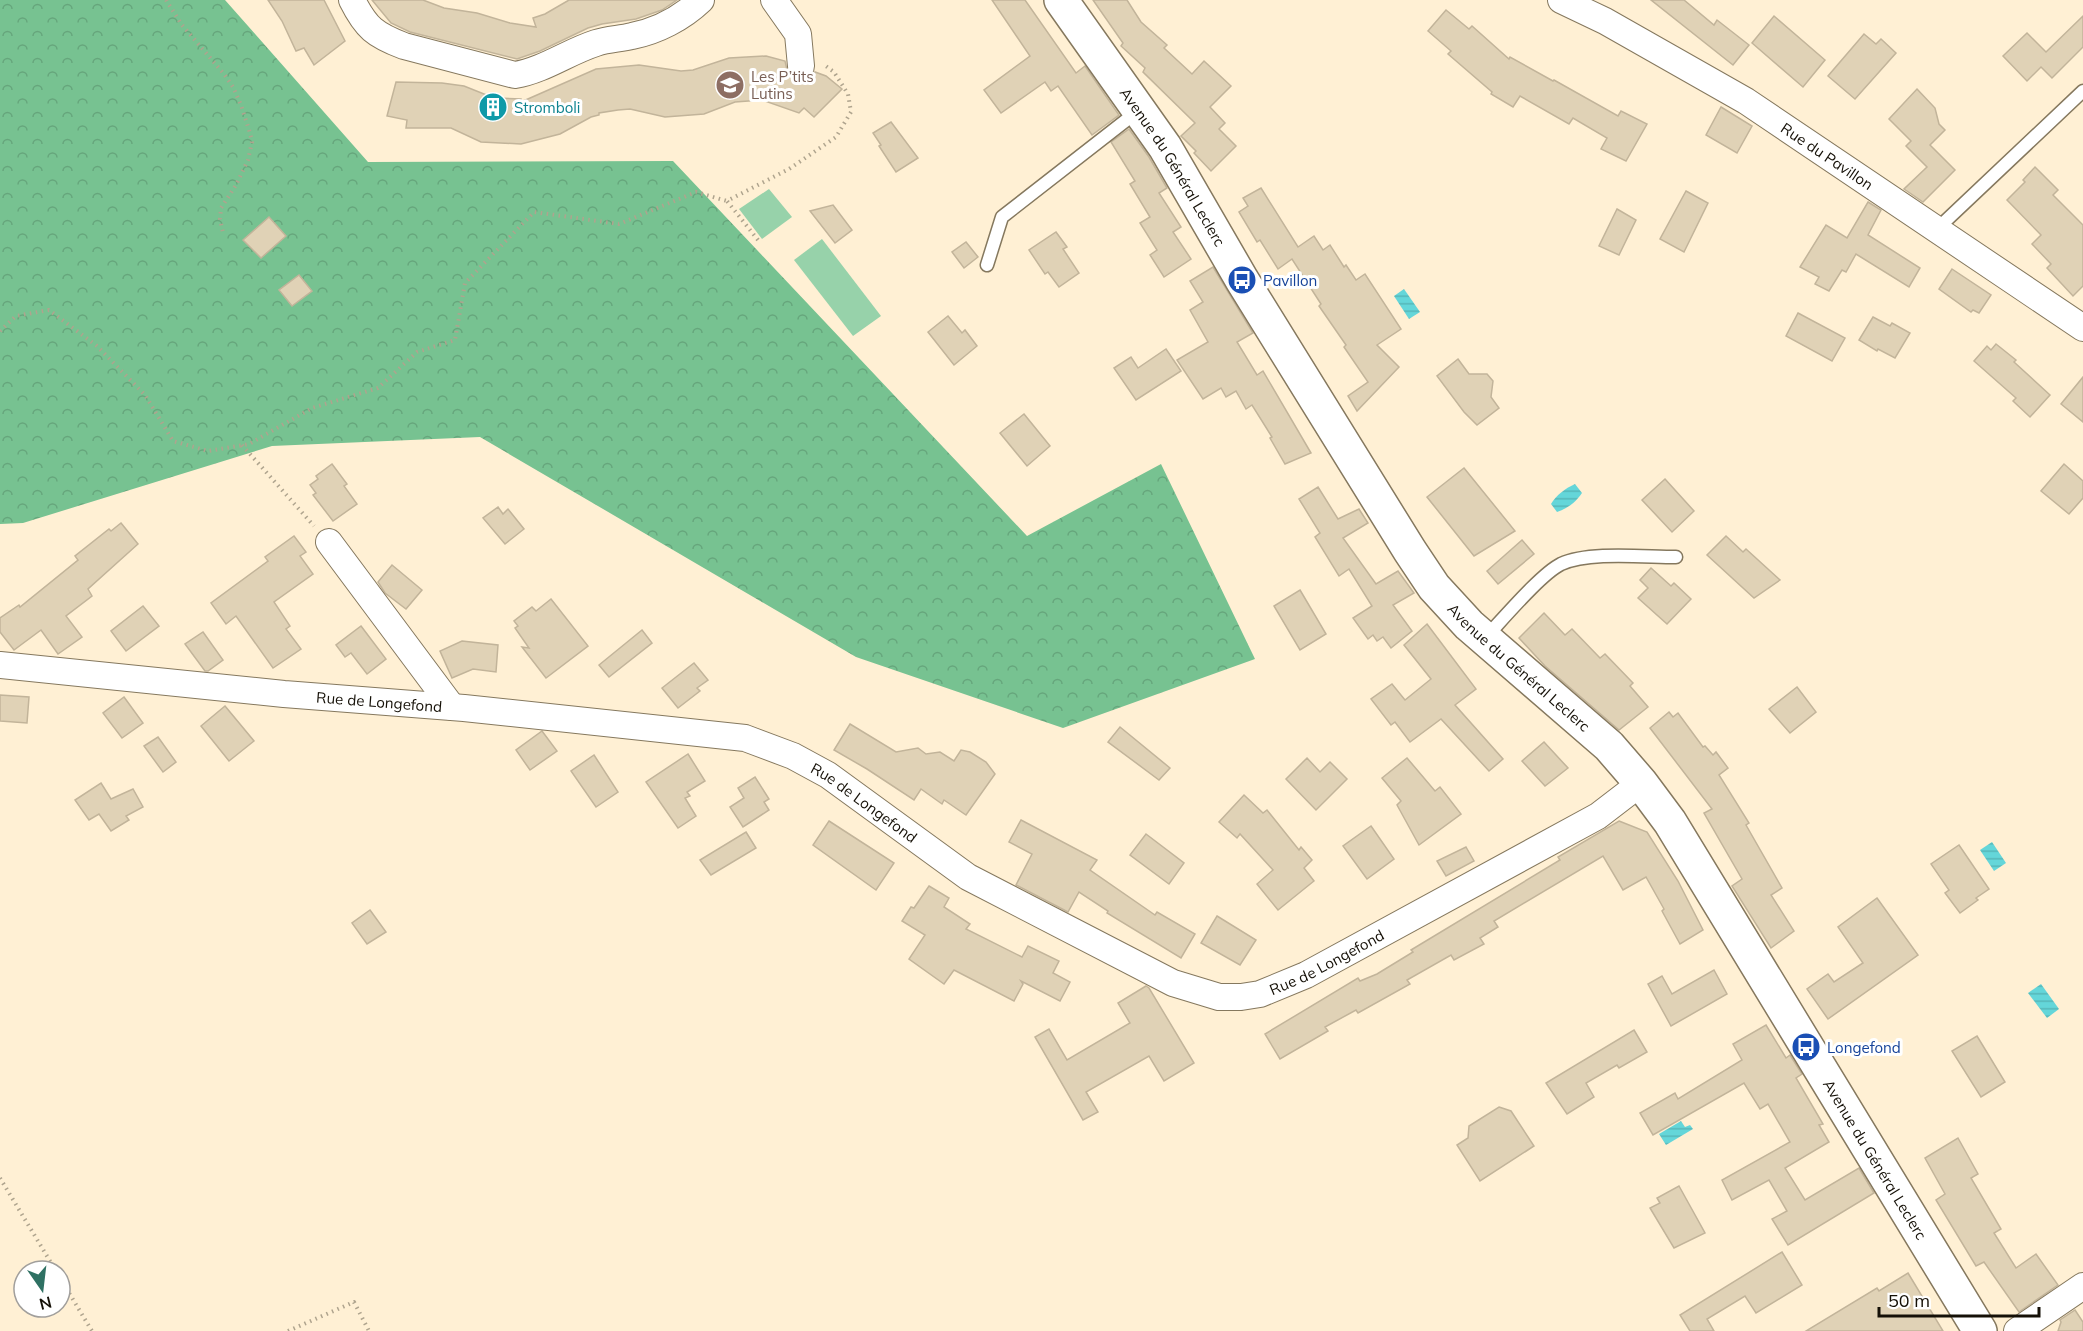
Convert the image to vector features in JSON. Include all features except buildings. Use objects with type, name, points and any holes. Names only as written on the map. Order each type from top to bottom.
[{"type":"main road","name":"Avenue du Général Leclerc","points":[[1061,0],[1165,147],[1242,280],[1434,587],[1469,625],[1602,738],[1641,783],[1670,822],[1980,1331]]},
{"type":"street","points":[[352,0],[362,18],[374,32],[389,40],[515,75],[528,73],[596,43],[659,28],[680,17],[700,0]]},
{"type":"street","points":[[774,0],[798,34],[800,56]]},
{"type":"street","name":"Rue du Pavillon","points":[[1561,0],[1605,21],[1746,101],[2083,328]]},
{"type":"street","points":[[329,542],[452,707]]},
{"type":"street","name":"Rue de Longefond","points":[[0,665],[284,694],[452,707],[745,738],[793,756],[828,775],[968,877],[1173,983],[1219,997],[1260,994],[1306,975],[1598,816],[1641,783]]},
{"type":"street","points":[[2017,1331],[2083,1286]]},
{"type":"lane","points":[[1936,230],[2083,91]]},
{"type":"lane","points":[[987,265],[1002,217],[1139,110]]},
{"type":"lane","points":[[1484,638],[1544,576],[1561,564],[1586,557],[1676,556]]},
{"type":"path","points":[[166,0],[182,25],[233,87],[250,133],[252,142],[248,160],[221,208],[220,219],[223,233]]},
{"type":"path","points":[[727,201],[789,169],[836,137],[851,112],[848,94],[834,72],[800,56]]},
{"type":"path","points":[[0,331],[16,316],[49,310],[97,346],[145,395],[173,441],[208,451],[249,444],[312,408],[378,388],[417,352],[455,340],[465,283],[534,212],[619,224],[696,192],[727,201],[758,240]]},
{"type":"path","points":[[242,445],[329,542]]},
{"type":"path","points":[[0,1178],[49,1259]]},
{"type":"path","points":[[72,1298],[92,1331]]},
{"type":"path","points":[[288,1331],[354,1302],[369,1331]]},
{"type":"green space","points":[[0,0],[225,0],[368,162],[673,161],[1027,536],[1161,464],[1255,659],[1063,728],[856,657],[480,437],[272,446],[23,523],[0,524]]},
{"type":"green space","points":[[769,189],[792,217],[762,239],[739,209]]},
{"type":"green space","points":[[822,239],[881,316],[853,336],[794,260]]},
{"type":"water","points":[[1404,289],[1420,312],[1409,319],[1394,296]]},
{"type":"water","points":[[1575,484],[1582,493],[1565,509],[1557,512],[1551,504],[1562,492]]},
{"type":"water","points":[[1992,842],[2006,863],[1994,871],[1980,850]]},
{"type":"water","points":[[2041,984],[2059,1009],[2047,1018],[2028,993]]},
{"type":"water","points":[[1681,1121],[1685,1127],[1690,1125],[1693,1129],[1666,1145],[1659,1134]]},
{"type":"place","name":"Les P’tits Lutins","points":[[730,85]]},
{"type":"place","name":"Stromboli","points":[[493,107]]},
{"type":"place","name":"Pavillon","points":[[1242,280]]},
{"type":"place","name":"Longefond","points":[[1806,1047]]}]
